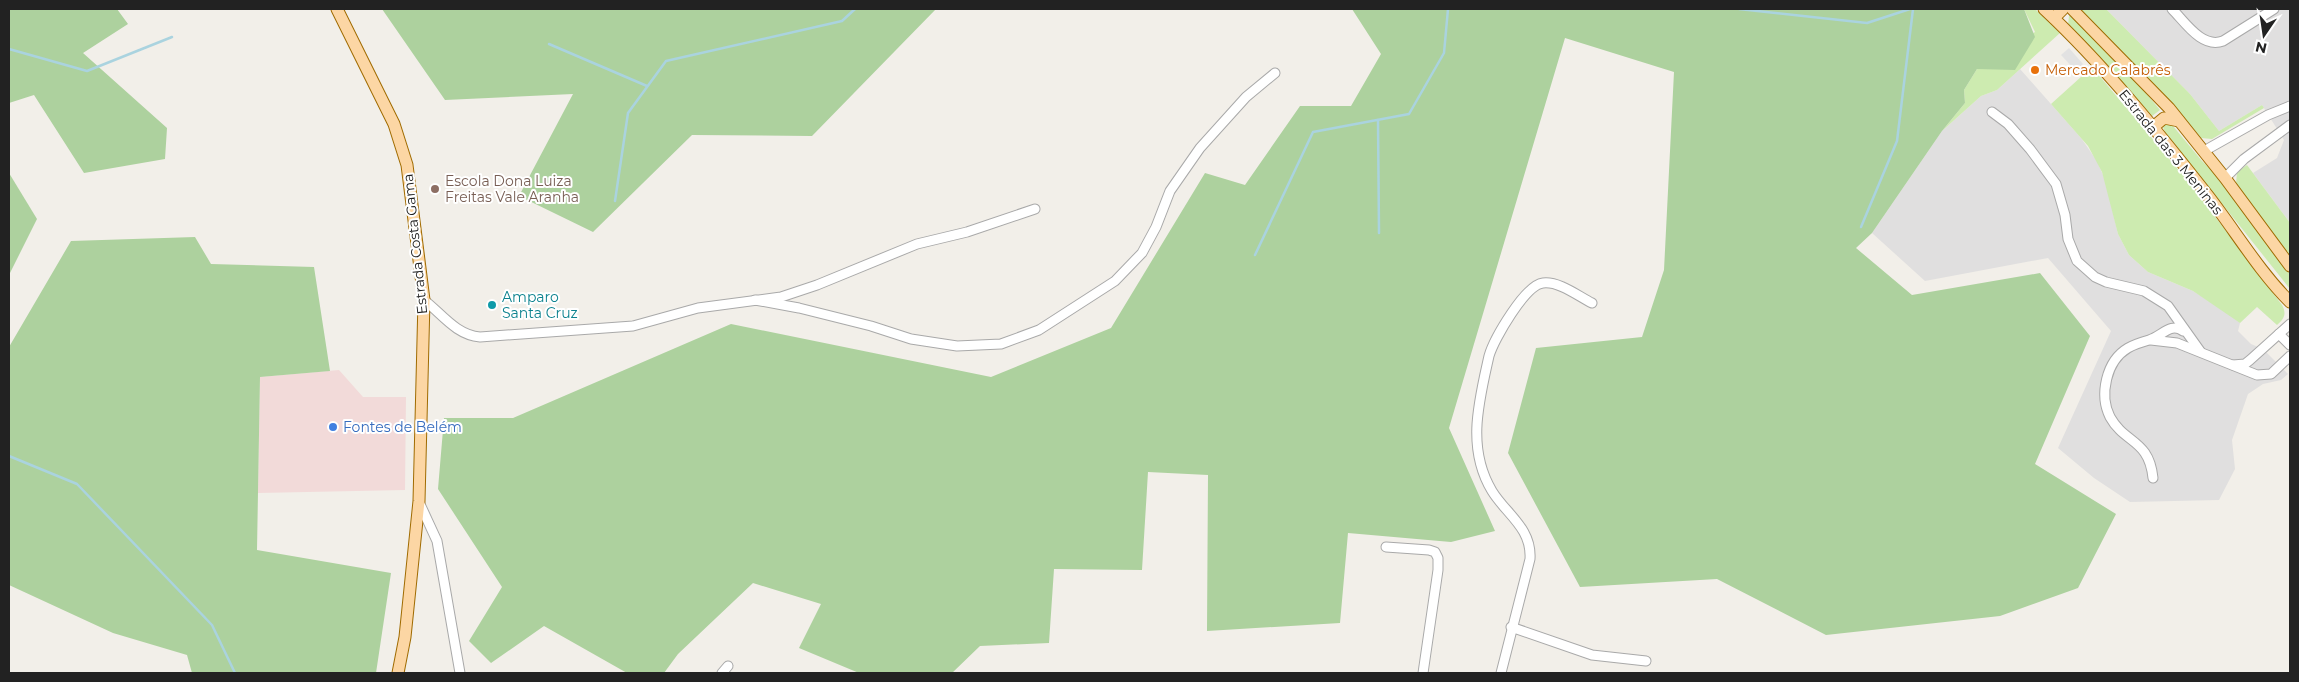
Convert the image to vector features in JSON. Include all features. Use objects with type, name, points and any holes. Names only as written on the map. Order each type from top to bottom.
[{"type":"main road","name":"Estrada Costa Gama","points":[[337,9],[397,132],[406,165],[424,300],[419,501],[406,627],[398,673]]},
{"type":"main road","name":"Estrada das 3 Meninas","points":[[2044,9],[2103,70],[2152,128],[2286,293],[2290,302]]},
{"type":"main road","points":[[2054,18],[2063,9]]},
{"type":"main road","name":"Estrada das 3 Meninas","points":[[2072,9],[2179,121],[2225,178],[2290,266]]},
{"type":"main road","points":[[2152,128],[2164,118],[2179,121]]},
{"type":"street","points":[[2172,9],[2203,40],[2213,43],[2223,41],[2274,9]]},
{"type":"street","points":[[755,300],[808,310],[871,326],[911,339],[957,346],[1001,344],[1039,330],[1115,281],[1142,253],[1156,227],[1170,191],[1200,148],[1246,97],[1275,73]]},
{"type":"street","points":[[2204,151],[2268,115],[2290,106]]},
{"type":"street","points":[[1992,112],[2008,124],[2030,149],[2056,184],[2064,208],[2068,239],[2077,261],[2091,274],[2106,282],[2144,290],[2164,304],[2172,310],[2200,352]]},
{"type":"street","points":[[2225,178],[2244,159],[2290,125]]},
{"type":"street","points":[[424,300],[460,332],[468,336],[480,337],[632,326],[698,308],[781,296],[910,246],[967,232],[1035,209]]},
{"type":"street","points":[[1501,673],[1511,627],[1530,559],[1531,546],[1524,530],[1492,491],[1478,453],[1475,422],[1488,356],[1492,345],[1525,294],[1533,286],[1543,283],[1556,284],[1592,303]]},
{"type":"street","points":[[2164,304],[2169,315],[2168,336],[2177,343]]},
{"type":"street","points":[[2232,366],[2245,364],[2290,324]]},
{"type":"street","points":[[2153,478],[2150,459],[2110,417],[2105,389],[2109,370],[2120,355],[2133,345],[2151,340],[2173,327],[2184,330]]},
{"type":"street","points":[[2279,334],[2290,345]]},
{"type":"street","points":[[2151,340],[2177,343],[2250,373],[2264,375],[2271,374],[2290,356]]},
{"type":"street","points":[[419,501],[437,541],[460,673]]},
{"type":"street","points":[[1386,547],[1429,550],[1435,552],[1438,558],[1438,570],[1423,673]]},
{"type":"street","points":[[1511,627],[1592,654],[1646,662]]},
{"type":"shaded area","points":[[2106,9],[2290,9],[2290,223],[2253,173],[2277,158],[2284,140],[2262,105],[2219,131],[2190,94]]},
{"type":"shaded area","points":[[2069,48],[2083,64],[2076,71],[2061,55]]},
{"type":"shaded area","points":[[2020,69],[2081,138],[2097,161],[2106,182],[2118,234],[2129,255],[2148,272],[2193,291],[2228,313],[2240,323],[2238,331],[2251,344],[2263,349],[2288,374],[2281,380],[2263,384],[2248,394],[2232,440],[2235,469],[2219,500],[2130,502],[2094,478],[2058,448],[2111,331],[2048,258],[1925,281],[1872,233],[1942,131],[1981,96],[1997,90]]},
{"type":"shaded area","name":"Fontes de Belém","points":[[339,370],[363,397],[406,397],[405,490],[258,493],[260,377]]},
{"type":"green space","points":[[9,9],[117,9],[128,24],[83,53],[167,128],[165,159],[84,173],[34,95],[9,103]]},
{"type":"green space","points":[[382,9],[936,9],[812,136],[692,135],[593,232],[519,196],[573,94],[445,100]]},
{"type":"green space","points":[[1352,9],[2024,9],[2035,37],[2015,70],[1977,69],[1964,90],[1965,103],[1942,131],[1872,233],[1856,248],[1912,295],[2040,273],[2090,336],[2035,464],[2116,514],[2078,588],[2000,616],[1826,635],[1717,579],[1580,587],[1508,453],[1536,348],[1642,337],[1664,270],[1674,72],[1565,38],[1449,428],[1495,531],[1451,542],[1348,533],[1340,623],[1207,631],[1208,475],[1148,472],[1142,570],[1054,569],[1049,643],[980,646],[952,673],[859,673],[799,648],[821,604],[753,583],[678,654],[664,673],[627,673],[544,626],[491,663],[469,641],[502,587],[438,489],[444,418],[513,418],[731,324],[991,377],[1111,328],[1205,173],[1245,185],[1300,106],[1351,106],[1381,54]]},
{"type":"green space","points":[[2024,9],[2035,9],[2060,33],[1997,90],[1981,96],[1942,131],[1965,103],[1964,90],[1977,69],[2035,32]]},
{"type":"green space","points":[[2078,9],[2106,9],[2190,94],[2219,131],[2262,105],[2264,108],[2212,139],[2201,138],[2170,101]]},
{"type":"green space","points":[[2069,16],[2136,81],[2160,110],[2152,116],[2102,59],[2068,25]]},
{"type":"green space","points":[[2092,67],[2192,186],[2282,305],[2284,316],[2277,325],[2257,307],[2240,323],[2193,291],[2148,272],[2129,255],[2118,234],[2102,172],[2088,146],[2051,104]]},
{"type":"green space","points":[[2165,123],[2173,126],[2202,161],[2227,185],[2290,272],[2290,289],[2165,132],[2163,127]]},
{"type":"green space","points":[[2247,165],[2290,223],[2290,257],[2236,184],[2237,172]]},
{"type":"green space","points":[[9,173],[37,219],[9,275]]},
{"type":"green space","points":[[195,237],[211,264],[314,267],[330,371],[260,377],[257,550],[391,573],[376,673],[192,673],[187,655],[113,633],[9,585],[9,347],[71,241]]},
{"type":"waterway","points":[[615,201],[628,113],[666,61],[842,21],[855,9]]},
{"type":"waterway","points":[[1255,255],[1313,132],[1409,114],[1444,53],[1448,9]]},
{"type":"waterway","points":[[1739,9],[1867,23],[1910,9]]},
{"type":"waterway","points":[[1861,227],[1897,141],[1913,9]]},
{"type":"waterway","points":[[9,49],[87,71],[172,37]]},
{"type":"waterway","points":[[549,44],[647,86]]},
{"type":"waterway","points":[[1378,120],[1379,233]]},
{"type":"waterway","points":[[9,456],[77,484],[212,625],[235,673]]},
{"type":"place","name":"Mercado Calabrês","points":[[2035,70]]},
{"type":"place","name":"Escola Dona Luiza Freitas Vale Aranha","points":[[435,189]]},
{"type":"place","name":"Amparo Santa Cruz","points":[[492,305]]},
{"type":"place","name":"Fontes de Belém","points":[[333,427]]}]
